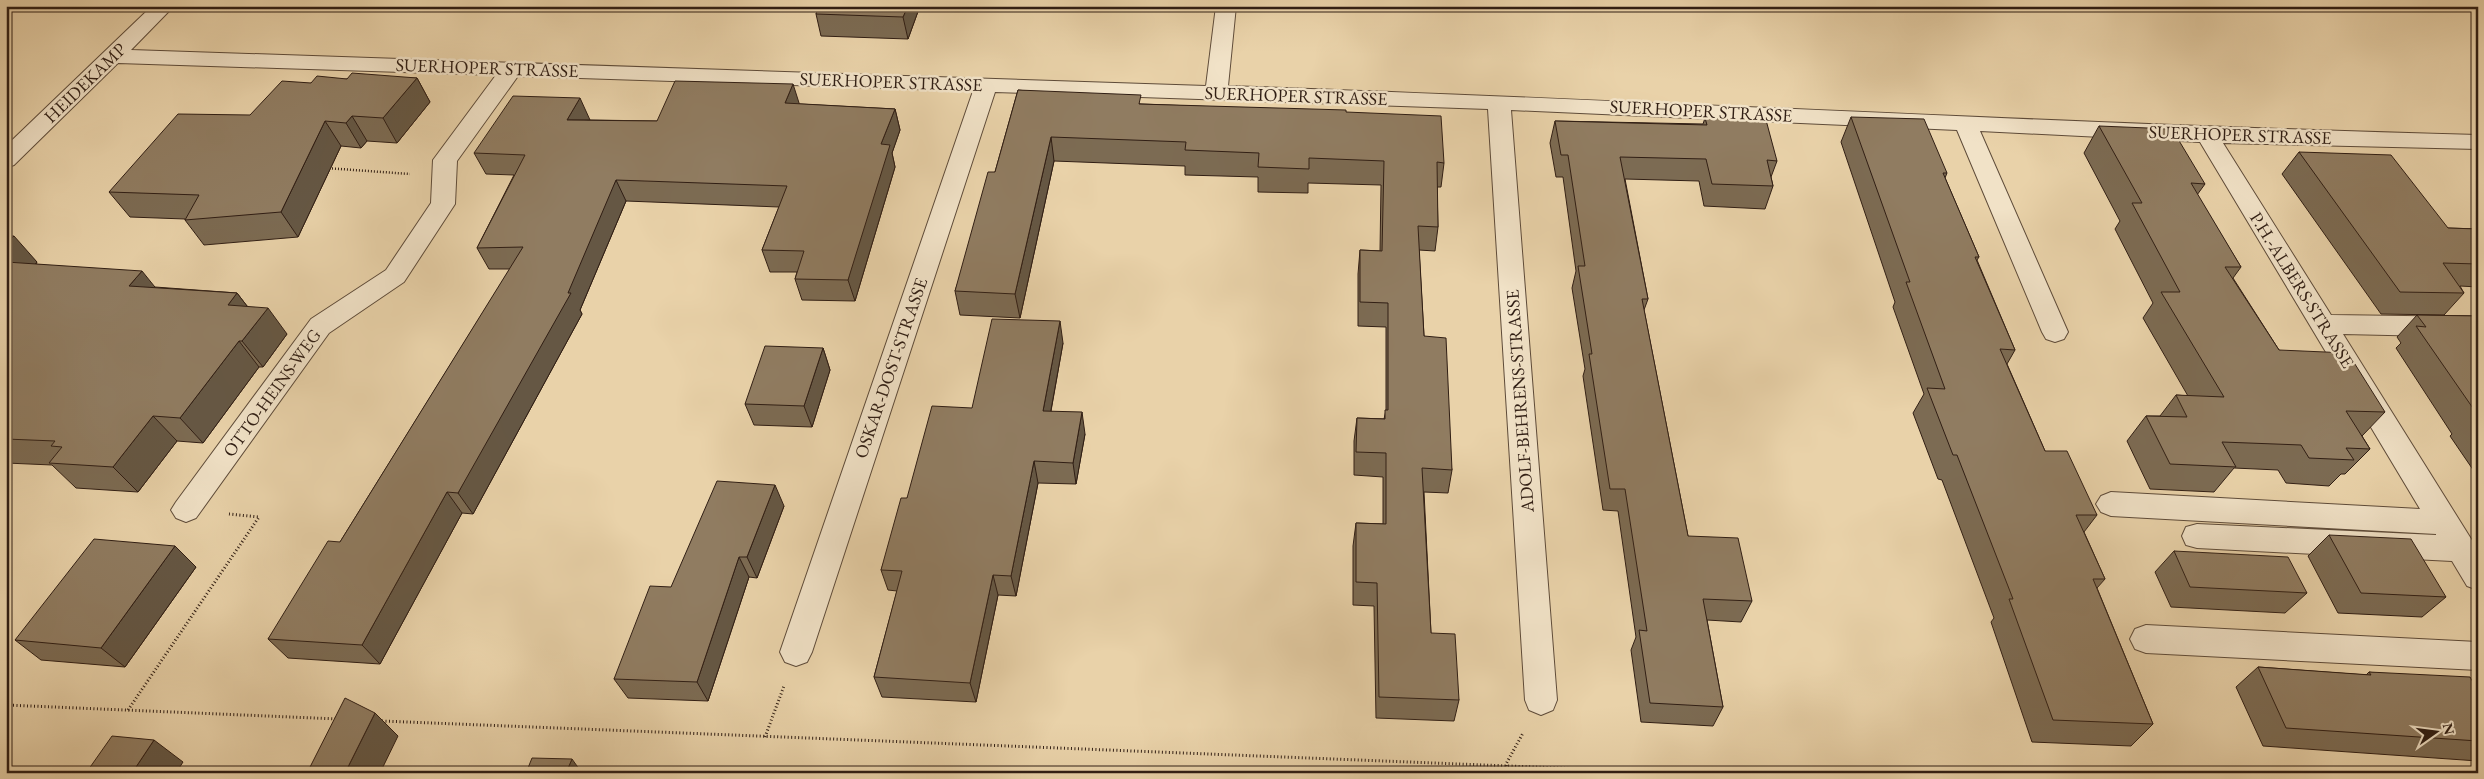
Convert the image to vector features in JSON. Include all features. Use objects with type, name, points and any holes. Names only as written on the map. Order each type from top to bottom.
[{"type":"street","name":"HEIDEKAMP","points":[[6,160],[164,6]]},
{"type":"street","points":[[1216,93],[1226,6]]},
{"type":"street","name":"SUERHOPER STRASSE","points":[[114,56],[1499,102],[2207,135],[2270,135],[2478,142]]},
{"type":"street","name":"OTTO-HEINS-WEG","points":[[186,510],[320,326],[395,276],[443,204],[444,160],[512,69]]},
{"type":"street","name":"OSKAR-DOST-STRASSE","points":[[796,652],[986,85]]},
{"type":"street","name":"ADOLF-BEHRENS-STRASSE","points":[[1499,102],[1541,700]]},
{"type":"street","points":[[1965,123],[2056,332]]},
{"type":"street","name":"P.H.-ALBERS-STRASSE","points":[[2207,135],[2478,577]]},
{"type":"street","points":[[2323,324],[2478,327]]},
{"type":"street","points":[[2111,504],[2445,522]]},
{"type":"street","points":[[2197,536],[2461,549]]},
{"type":"street","points":[[2146,639],[2478,656]]},
{"type":"path","points":[[325,168],[444,177]]},
{"type":"path","points":[[128,711],[259,517],[186,510]]},
{"type":"path","points":[[766,737],[796,652]]},
{"type":"path","points":[[6,705],[347,720]]},
{"type":"path","points":[[377,721],[1684,773]]},
{"type":"building","points":[[819,6],[908,6],[903,17],[816,14]]},
{"type":"building","points":[[352,73],[417,78],[383,118],[352,116],[346,123],[325,121],[281,212],[185,220],[199,195],[109,192],[178,114],[250,115],[282,81],[311,83],[317,76],[347,79]]},
{"type":"building","points":[[675,81],[793,84],[785,103],[895,109],[881,144],[890,145],[848,280],[795,279],[804,251],[762,250],[787,186],[616,180],[568,293],[571,293],[458,493],[447,492],[362,645],[268,639],[328,541],[340,542],[523,247],[477,248],[525,155],[474,153],[513,96],[580,98],[567,120],[657,121]]},
{"type":"building","points":[[1018,90],[1141,95],[1139,104],[1346,110],[1346,112],[1441,116],[1444,163],[1437,162],[1438,227],[1418,226],[1424,336],[1446,338],[1452,470],[1422,468],[1431,633],[1455,634],[1459,700],[1379,697],[1377,583],[1356,582],[1356,523],[1386,524],[1386,453],[1356,452],[1357,418],[1385,419],[1385,410],[1388,410],[1388,303],[1360,302],[1360,250],[1382,251],[1384,161],[1309,158],[1309,169],[1258,167],[1259,153],[1185,150],[1186,142],[1051,137],[1015,294],[955,291],[988,172],[995,172]]},
{"type":"building","points":[[1851,117],[1924,119],[1947,173],[1943,173],[1979,257],[1975,257],[2015,350],[2000,349],[2045,451],[2067,451],[2097,515],[2076,515],[2105,579],[2093,579],[2153,724],[2053,720],[2009,599],[2013,599],[1957,455],[1953,455],[1927,388],[1945,389],[1906,282],[1910,282]]},
{"type":"building","points":[[1705,118],[1766,120],[1777,161],[1767,160],[1773,186],[1712,184],[1706,159],[1620,157],[1648,299],[1642,299],[1688,536],[1738,538],[1752,601],[1703,599],[1723,707],[1650,703],[1639,630],[1647,631],[1625,489],[1610,489],[1589,354],[1592,354],[1578,266],[1585,266],[1568,155],[1561,155],[1555,121],[1707,125]]},
{"type":"building","points":[[2099,126],[2172,129],[2205,184],[2191,183],[2241,267],[2225,267],[2279,350],[2348,353],[2385,412],[2346,411],[2370,449],[2346,448],[2354,460],[2309,458],[2301,445],[2222,442],[2236,467],[2170,464],[2146,416],[2187,417],[2176,395],[2224,397],[2161,292],[2180,292],[2132,203],[2142,203]]},
{"type":"building","points":[[2299,152],[2391,155],[2448,228],[2478,229],[2478,264],[2443,263],[2464,293],[2400,292]]},
{"type":"building","points":[[6,236],[14,236],[6,244]]},
{"type":"building","points":[[6,262],[142,271],[129,286],[237,293],[228,305],[268,308],[242,341],[239,341],[180,418],[153,416],[113,467],[49,463],[62,447],[51,446],[55,441],[6,439],[6,344],[9,340],[6,340]]},
{"type":"building","points":[[2417,315],[2478,316],[2478,421],[2473,414],[2477,414],[2416,326],[2426,327]]},
{"type":"building","points":[[992,319],[1060,321],[1043,411],[1082,412],[1073,463],[1034,461],[1011,576],[993,575],[970,683],[874,677],[902,571],[881,570],[901,498],[907,498],[932,406],[972,408]]},
{"type":"building","points":[[765,346],[823,348],[804,406],[745,404]]},
{"type":"building","points":[[717,481],[775,485],[747,557],[739,557],[697,682],[614,679],[650,586],[671,587]]},
{"type":"building","points":[[2329,535],[2411,539],[2446,597],[2361,593]]},
{"type":"building","points":[[94,539],[175,546],[101,648],[15,640]]},
{"type":"building","points":[[2174,551],[2288,557],[2307,593],[2190,587]]},
{"type":"building","points":[[2258,667],[2371,675],[2369,672],[2470,677],[2478,691],[2478,741],[2286,728]]},
{"type":"building","points":[[345,698],[375,713],[345,773],[307,773]]},
{"type":"building","points":[[112,736],[154,740],[132,773],[86,773]]},
{"type":"building","points":[[532,758],[572,759],[566,773],[526,773]]},
{"type":"building","points":[[743,770],[783,771],[782,773],[742,773]]}]
